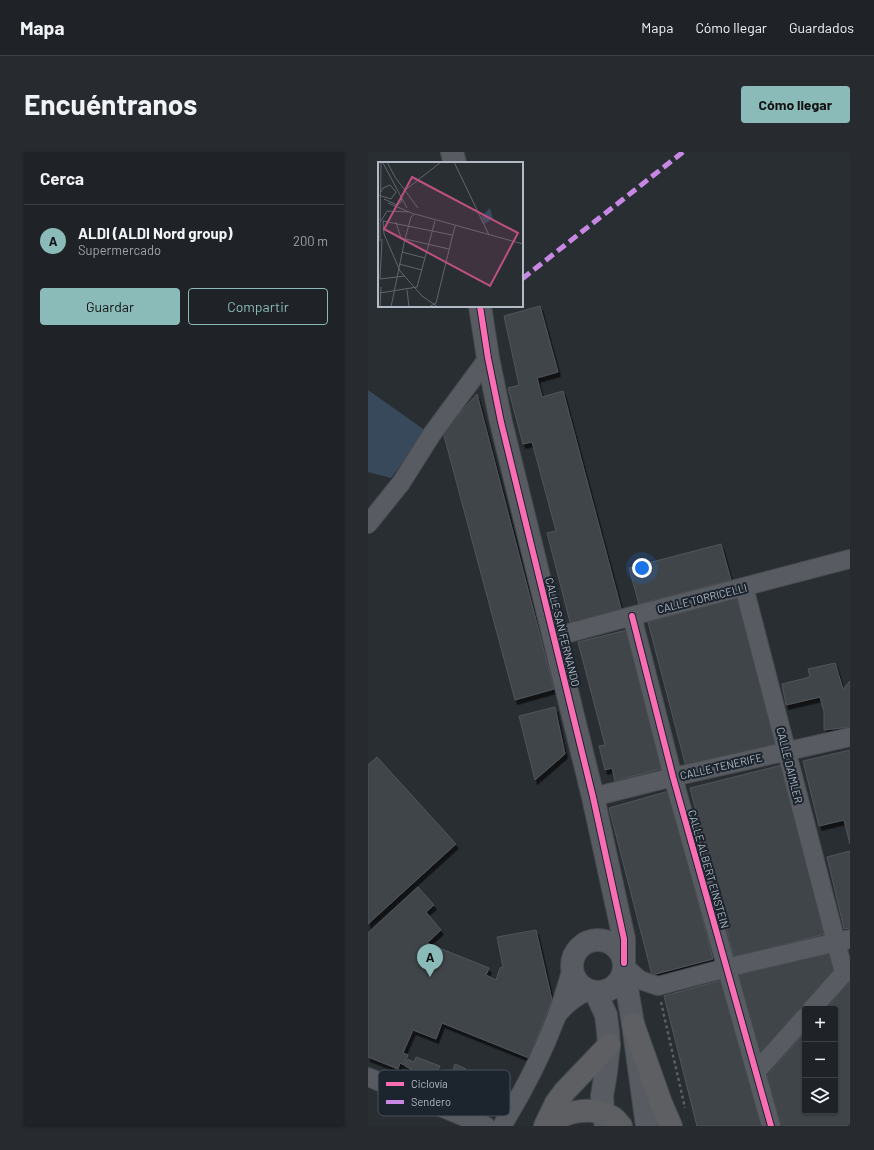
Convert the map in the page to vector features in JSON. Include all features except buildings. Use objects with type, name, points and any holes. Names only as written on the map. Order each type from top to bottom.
[{"type":"highway","points":[[633,1024],[659,1096],[678,1118]]},
{"type":"highway","points":[[545,1125],[556,1103],[565,1091],[609,1045]]},
{"type":"highway","points":[[545,1125],[557,1117],[574,1112],[590,1111],[604,1120],[613,1118],[621,1126]]},
{"type":"street","points":[[452,152],[455,162]]},
{"type":"street","name":"CALLE SAN FERNANDO","points":[[480,307],[488,358],[501,422],[593,798],[624,939],[624,967]]},
{"type":"street","points":[[368,524],[401,483],[432,434],[488,358]]},
{"type":"street","name":"CALLE TORRICELLI","points":[[554,637],[850,559]]},
{"type":"street","name":"CALLE DAIMLER","points":[[744,587],[787,752],[843,941],[844,973],[815,1006]]},
{"type":"street","name":"CALLE ALBERT EINSTEIN","points":[[632,616],[673,777],[771,1126]]},
{"type":"street","name":"CALLE TENERIFE","points":[[593,798],[673,777],[850,737]]},
{"type":"street","points":[[604,1120],[602,1096],[609,1045],[606,1015],[592,992],[582,987],[577,982],[573,975],[572,961],[575,953],[585,943],[592,940],[606,929],[617,907]]},
{"type":"street","points":[[592,940],[609,942],[622,954],[633,1024],[646,1126]]},
{"type":"street","points":[[624,967],[640,980],[658,986],[726,968],[843,941]]},
{"type":"street","points":[[557,1017],[563,1008],[581,994],[611,990],[622,979],[624,967]]},
{"type":"street","points":[[510,1113],[534,1068],[557,1017],[572,968]]},
{"type":"street","points":[[756,1072],[802,1020]]},
{"type":"street","points":[[368,1077],[378,1081]]},
{"type":"street","points":[[462,1116],[486,1126]]},
{"type":"street","points":[[502,1126],[508,1116]]},
{"type":"path","points":[[658,986],[678,1118]]},
{"type":"water","points":[[368,390],[426,431],[391,478],[368,472]]},
{"type":"marked path","points":[[523,278],[683,152]]},
{"type":"cycle path","points":[[480,307],[488,358],[501,422],[593,797],[624,939],[624,963]]},
{"type":"cycle path","points":[[632,616],[673,777],[771,1126]]},
{"type":"place","name":"ALDI (ALDI Nord group)","points":[[430,977]]}]
